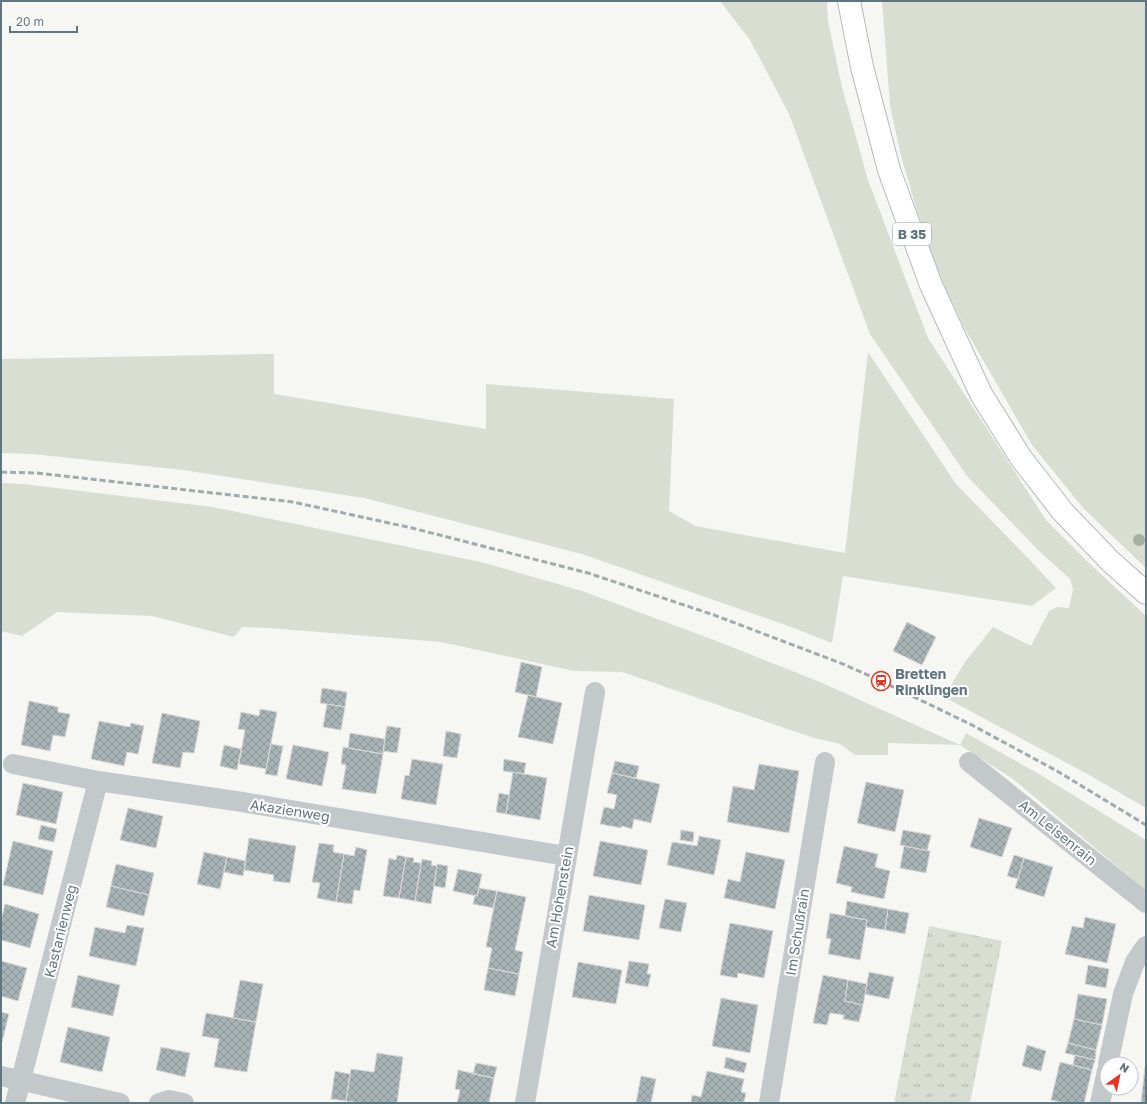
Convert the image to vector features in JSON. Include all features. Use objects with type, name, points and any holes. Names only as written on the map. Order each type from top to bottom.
[{"type":"main road","name":"B 35","points":[[849,1],[862,67],[889,170],[931,285],[981,394],[1021,458],[1063,512],[1110,562],[1146,593]]},
{"type":"street","name":"Am Hohenstein","points":[[525,1103],[595,692]]},
{"type":"street","name":"Im Schußrain","points":[[769,1103],[825,762]]},
{"type":"street","name":"Am Leisenrain","points":[[969,762],[1146,903]]},
{"type":"street","name":"Akazienweg","points":[[13,764],[98,781],[236,801],[566,856]]},
{"type":"street","name":"Kastanienweg","points":[[15,1103],[98,781]]},
{"type":"street","points":[[1110,1056],[1123,994],[1134,962],[1146,946]]},
{"type":"street","points":[[1,1076],[120,1103]]},
{"type":"street","points":[[159,1103],[169,1100],[184,1103]]},
{"type":"green space","points":[[720,1],[827,1],[828,21],[842,87],[868,180],[928,338],[1046,520],[1089,563],[1146,616],[1146,808],[1089,775],[944,697],[965,662],[993,627],[1031,646],[1049,611],[1057,607],[1069,608],[1073,589],[1070,579],[1038,550],[967,476],[870,334],[789,114],[750,40]]},
{"type":"green space","points":[[882,1],[1146,1],[1146,568],[1084,509],[1032,445],[964,327],[931,257],[901,156],[890,106]]},
{"type":"green space","points":[[868,352],[956,484],[1056,588],[1032,606],[843,576],[832,643],[783,624],[582,554],[364,498],[183,470],[32,454],[1,453],[1,359],[274,354],[274,394],[486,429],[486,384],[674,399],[669,511],[695,526],[845,553]]},
{"type":"green space","points":[[1,483],[23,484],[213,507],[481,562],[582,591],[714,640],[820,682],[960,745],[888,743],[888,755],[855,755],[840,744],[814,738],[622,672],[574,671],[441,642],[242,627],[234,637],[152,616],[57,612],[22,636],[1,631]]},
{"type":"green space","points":[[966,733],[1039,774],[1146,840],[1146,891],[1013,779],[960,745]]},
{"type":"green space","points":[[929,926],[1002,941],[970,1103],[894,1103]]},
{"type":"building","points":[[907,622],[936,637],[922,665],[893,651]]},
{"type":"building","points":[[521,662],[542,667],[536,697],[515,692]]},
{"type":"building","points":[[322,688],[347,692],[345,707],[320,703]]},
{"type":"building","points":[[528,695],[562,703],[553,744],[518,737]]},
{"type":"building","points":[[29,701],[58,707],[58,712],[70,714],[65,737],[53,735],[50,751],[21,745]]},
{"type":"building","points":[[327,704],[345,707],[341,730],[323,727]]},
{"type":"building","points":[[260,709],[277,712],[266,769],[239,764],[245,730],[238,729],[241,712],[259,716]]},
{"type":"building","points":[[162,713],[200,721],[194,753],[183,752],[180,768],[152,763]]},
{"type":"building","points":[[99,721],[130,727],[131,723],[144,726],[138,754],[127,752],[124,766],[91,759]]},
{"type":"building","points":[[387,726],[401,728],[397,753],[383,751]]},
{"type":"building","points":[[446,731],[461,734],[457,758],[443,756]]},
{"type":"building","points":[[350,733],[385,739],[383,754],[348,748]]},
{"type":"building","points":[[271,744],[283,746],[277,776],[265,774]]},
{"type":"building","points":[[224,745],[241,749],[237,770],[220,766]]},
{"type":"building","points":[[293,745],[329,752],[322,786],[286,779]]},
{"type":"building","points":[[343,747],[383,754],[376,794],[342,789],[346,765],[341,764]]},
{"type":"building","points":[[412,759],[443,764],[436,805],[401,799],[405,775],[409,776]]},
{"type":"building","points":[[504,759],[526,763],[524,774],[503,771]]},
{"type":"building","points":[[615,761],[639,766],[636,778],[612,773]]},
{"type":"building","points":[[759,764],[799,771],[789,833],[727,822],[733,786],[754,790]]},
{"type":"building","points":[[513,772],[547,778],[540,820],[506,814]]},
{"type":"building","points":[[612,773],[660,784],[651,823],[634,819],[632,829],[622,826],[621,828],[600,824],[604,807],[614,809],[617,795],[607,793]]},
{"type":"building","points":[[866,782],[904,790],[895,832],[857,823]]},
{"type":"building","points":[[23,783],[63,792],[56,824],[16,815]]},
{"type":"building","points":[[499,793],[509,795],[506,814],[496,812]]},
{"type":"building","points":[[128,808],[163,816],[156,848],[120,840]]},
{"type":"building","points":[[979,818],[1012,828],[1002,857],[970,847]]},
{"type":"building","points":[[41,825],[57,829],[54,842],[38,839]]},
{"type":"building","points":[[681,830],[694,832],[693,842],[680,840]]},
{"type":"building","points":[[903,830],[931,835],[927,851],[900,845]]},
{"type":"building","points":[[699,836],[721,840],[714,875],[667,865],[672,842],[697,846]]},
{"type":"building","points":[[249,838],[296,846],[290,883],[273,881],[274,875],[244,870]]},
{"type":"building","points":[[13,841],[53,851],[43,895],[3,885]]},
{"type":"building","points":[[600,841],[648,850],[641,885],[593,876]]},
{"type":"building","points":[[319,843],[334,845],[333,852],[344,854],[336,902],[317,898],[320,883],[312,882]]},
{"type":"building","points":[[844,846],[878,854],[875,867],[890,871],[884,899],[851,892],[852,887],[836,883]]},
{"type":"building","points":[[904,846],[930,851],[926,873],[900,868]]},
{"type":"building","points":[[356,847],[367,850],[360,891],[354,890],[352,904],[336,902],[344,854],[354,856]]},
{"type":"building","points":[[204,852],[227,857],[220,889],[197,884]]},
{"type":"building","points":[[746,852],[785,860],[775,909],[724,898],[728,879],[740,882]]},
{"type":"building","points":[[397,855],[406,857],[399,898],[383,896],[389,858],[396,860]]},
{"type":"building","points":[[1014,855],[1024,858],[1018,879],[1007,876]]},
{"type":"building","points":[[227,857],[246,861],[243,876],[224,872]]},
{"type":"building","points":[[406,857],[414,858],[413,862],[421,863],[415,901],[399,898]]},
{"type":"building","points":[[1024,858],[1053,867],[1044,897],[1015,888]]},
{"type":"building","points":[[422,859],[432,861],[431,865],[437,866],[431,904],[415,901]]},
{"type":"building","points":[[116,864],[154,873],[149,895],[111,886]]},
{"type":"building","points":[[437,864],[448,866],[445,888],[434,886]]},
{"type":"building","points":[[458,869],[482,874],[477,896],[453,891]]},
{"type":"building","points":[[111,886],[149,895],[144,916],[106,907]]},
{"type":"building","points":[[479,888],[497,891],[493,908],[473,904],[475,895],[477,896]]},
{"type":"building","points":[[497,891],[526,897],[515,950],[523,952],[519,974],[488,968],[492,948],[486,947]]},
{"type":"building","points":[[589,895],[645,905],[639,940],[583,931]]},
{"type":"building","points":[[665,899],[687,903],[681,932],[659,928]]},
{"type":"building","points":[[847,901],[888,909],[885,930],[866,927],[867,920],[845,916]]},
{"type":"building","points":[[5,904],[39,914],[30,948],[1,940],[1,921]]},
{"type":"building","points":[[888,909],[909,913],[905,934],[885,930]]},
{"type":"building","points":[[830,913],[867,920],[860,960],[828,954],[831,939],[826,938]]},
{"type":"building","points":[[1085,917],[1116,924],[1107,963],[1065,954],[1072,926],[1083,928]]},
{"type":"building","points":[[730,923],[773,931],[764,978],[738,973],[737,978],[720,975]]},
{"type":"building","points":[[127,925],[144,928],[136,966],[89,956],[95,927],[125,933]]},
{"type":"building","points":[[1,961],[27,968],[18,1001],[1,996]]},
{"type":"building","points":[[629,961],[649,964],[647,974],[651,974],[648,987],[625,983]]},
{"type":"building","points":[[578,962],[622,970],[616,1004],[572,997]]},
{"type":"building","points":[[1088,965],[1109,969],[1106,988],[1085,984]]},
{"type":"building","points":[[488,968],[519,974],[515,996],[484,990]]},
{"type":"building","points":[[869,972],[894,977],[889,999],[865,994]]},
{"type":"building","points":[[78,975],[120,985],[113,1016],[71,1007]]},
{"type":"building","points":[[823,975],[848,980],[845,1001],[863,1005],[859,1022],[843,1019],[844,1015],[830,1013],[827,1025],[813,1023]]},
{"type":"building","points":[[240,980],[263,984],[256,1022],[233,1018]]},
{"type":"building","points":[[848,980],[867,984],[863,1005],[845,1001]]},
{"type":"building","points":[[1078,994],[1107,999],[1102,1025],[1074,1019]]},
{"type":"building","points":[[721,998],[758,1005],[750,1053],[712,1046]]},
{"type":"building","points":[[1,1012],[9,1014],[1,1046]]},
{"type":"building","points":[[206,1013],[256,1022],[247,1072],[214,1067],[219,1039],[202,1036]]},
{"type":"building","points":[[1074,1019],[1102,1025],[1096,1050],[1068,1043]]},
{"type":"building","points":[[68,1027],[110,1037],[102,1072],[60,1062]]},
{"type":"building","points":[[1068,1043],[1096,1050],[1095,1060],[1065,1053]]},
{"type":"building","points":[[1027,1045],[1046,1051],[1041,1071],[1022,1066]]},
{"type":"building","points":[[161,1047],[190,1053],[185,1077],[156,1070]]},
{"type":"building","points":[[377,1053],[403,1057],[397,1103],[361,1103],[346,1101],[351,1069],[374,1072]]},
{"type":"building","points":[[1075,1055],[1095,1060],[1092,1070],[1073,1065]]},
{"type":"building","points":[[726,1057],[747,1063],[744,1073],[724,1068]]},
{"type":"building","points":[[1060,1062],[1092,1070],[1084,1103],[1065,1103],[1051,1100]]},
{"type":"building","points":[[476,1063],[497,1067],[494,1078],[473,1074]]},
{"type":"building","points":[[1146,1067],[1146,1103],[1141,1102]]},
{"type":"building","points":[[458,1070],[494,1078],[489,1103],[457,1103],[460,1090],[455,1089]]},
{"type":"building","points":[[335,1071],[350,1074],[346,1101],[331,1099]]},
{"type":"building","points":[[707,1071],[744,1079],[741,1092],[746,1093],[744,1102],[691,1103],[692,1095],[701,1097]]},
{"type":"building","points":[[641,1076],[656,1079],[651,1103],[636,1103]]},
{"type":"railway","points":[[1,472],[37,473],[293,502],[412,528],[588,573],[714,615],[843,664],[881,681],[972,725],[1057,771],[1146,825]]},
{"type":"place","name":"Bretten Rinklingen","points":[[881,681]]}]
